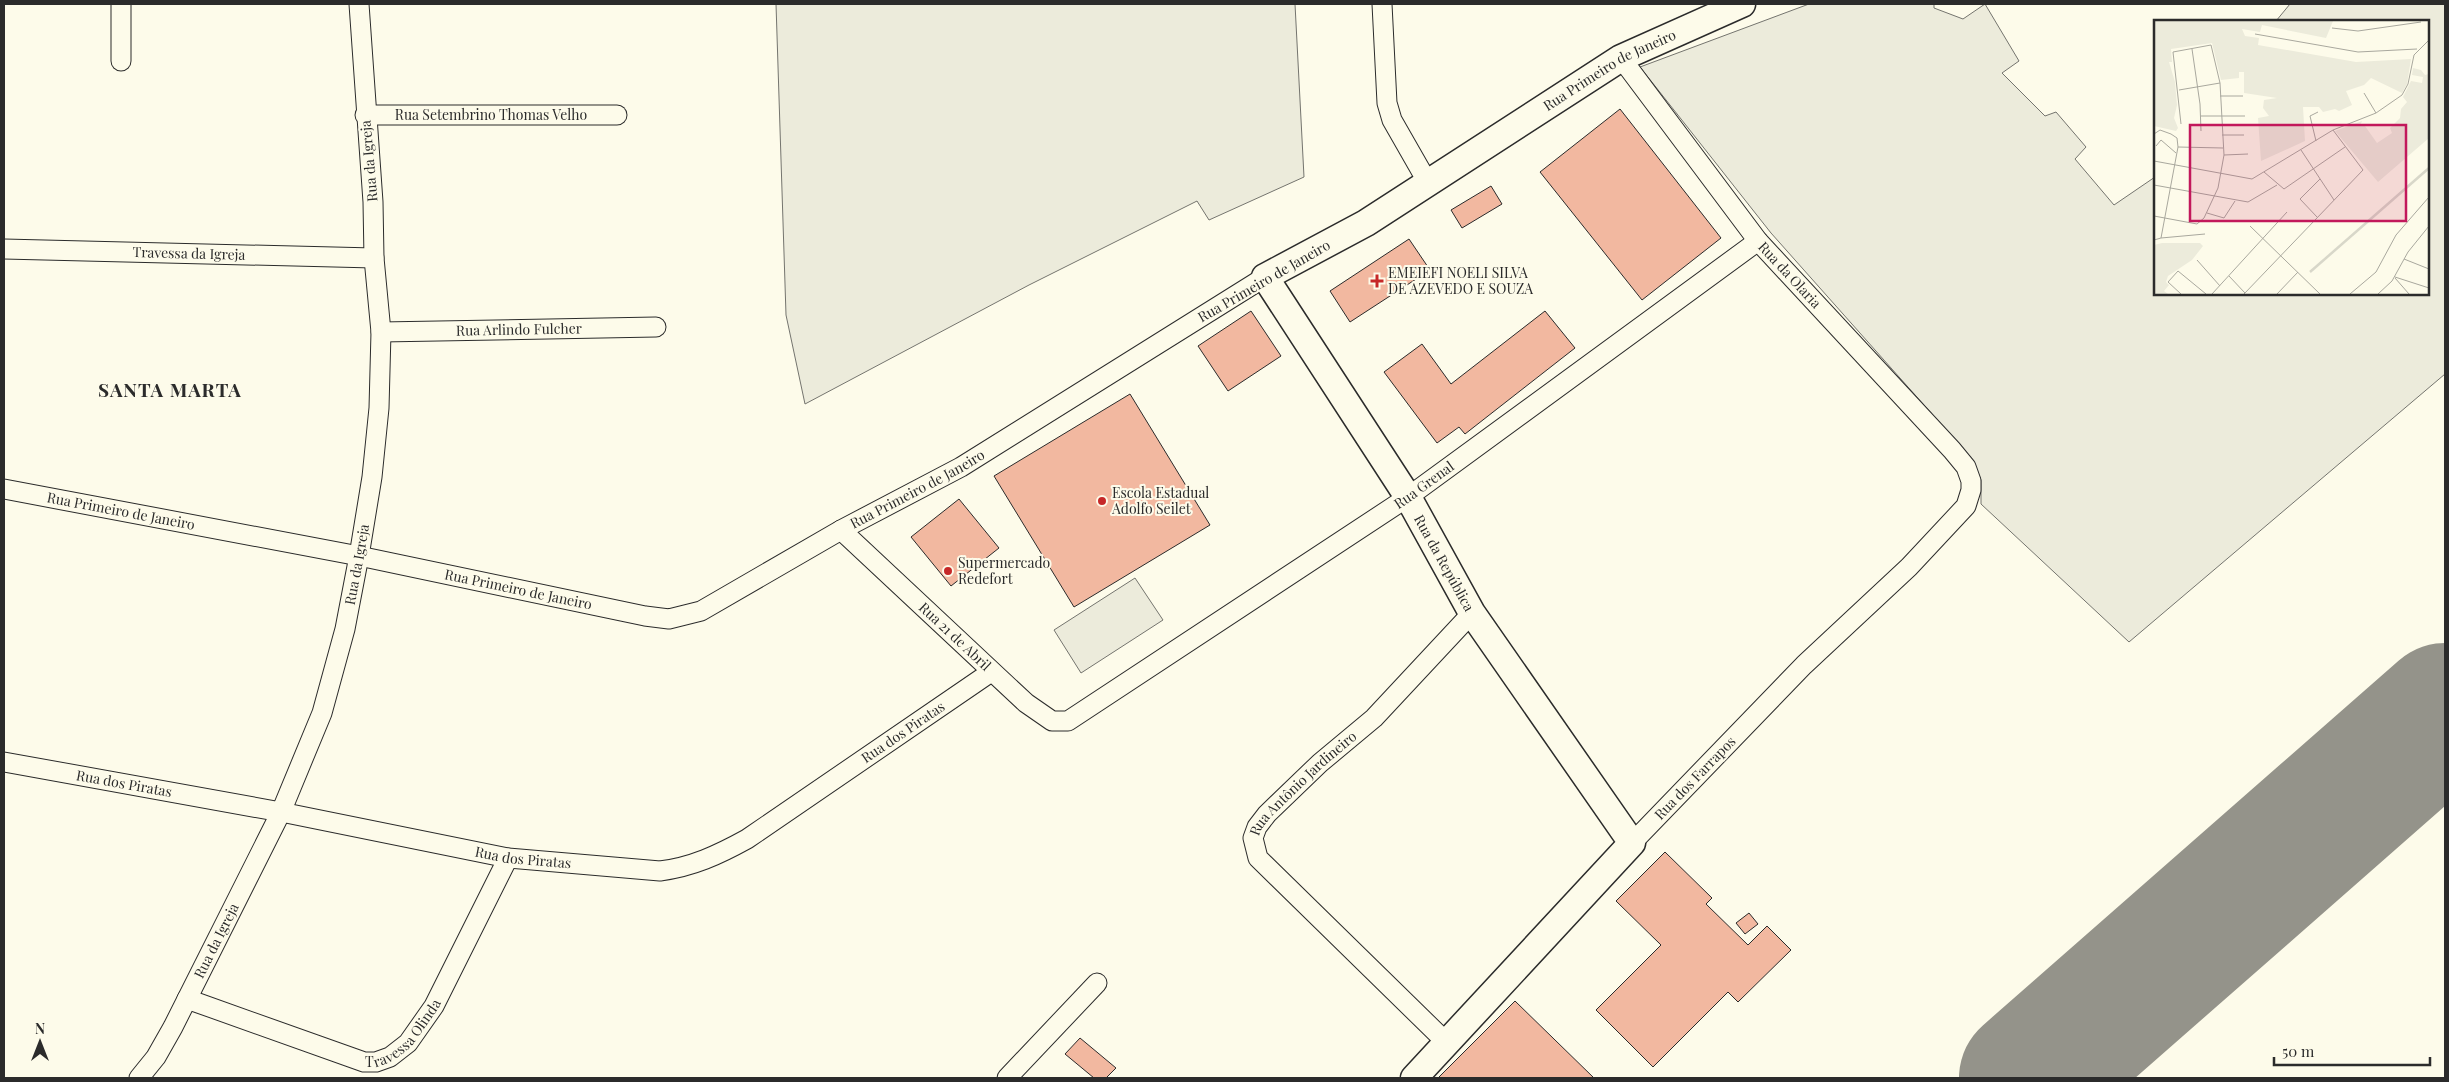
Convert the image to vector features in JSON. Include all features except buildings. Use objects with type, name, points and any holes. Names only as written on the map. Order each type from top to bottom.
[{"type":"street","points":[[121,61],[122,4]]},
{"type":"street","name":"Rua da Igreja","points":[[139,1078],[156,1057],[187,999],[281,812],[322,713],[345,629],[372,477],[379,408],[381,332],[374,258],[373,202],[365,115],[359,4]]},
{"type":"street","points":[[1382,4],[1387,103],[1392,120],[1428,183]]},
{"type":"street","name":"Rua Primeiro de Janeiro","points":[[4,489],[359,556],[645,616],[669,619],[701,611],[840,530],[962,467],[1265,277],[1366,223],[1621,58],[1742,4]]},
{"type":"street","name":"Rua da Olaria","points":[[1621,58],[1758,241],[1871,365],[1952,450],[1966,467],[1971,482]]},
{"type":"street","name":"Rua Setembrino Thomas Velho","points":[[365,115],[617,115]]},
{"type":"street","name":"Rua Grenal","points":[[1079,716],[1408,497],[1758,241]]},
{"type":"street","name":"Travessa da Igreja","points":[[4,250],[374,258]]},
{"type":"street","name":"Rua da República","points":[[1265,277],[1408,497],[1472,613],[1632,843]]},
{"type":"street","name":"Rua Arlindo Fulcher","points":[[381,332],[656,327]]},
{"type":"street","name":"Rua dos Farrapos","points":[[1414,1078],[1632,843],[1804,665],[1910,567],[1966,506],[1971,490],[1971,482]]},
{"type":"street","name":"Rua 21 de Abril","points":[[840,530],[1035,710],[1052,720],[1065,722],[1079,716]]},
{"type":"street","name":"Rua Antônio Jardineiro","points":[[1447,1043],[1258,858],[1253,838],[1257,827],[1267,814],[1320,763],[1374,718],[1472,613]]},
{"type":"street","name":"Rua dos Piratas","points":[[4,762],[281,812],[508,858],[660,871],[684,868],[713,857],[747,839],[992,672]]},
{"type":"street","name":"Travessa Olinda","points":[[187,999],[364,1062],[376,1062],[390,1057],[408,1043],[434,1006],[508,858]]},
{"type":"street","points":[[1007,1078],[1097,983]]},
{"type":"shaded area","points":[[776,4],[1295,4],[1304,177],[1209,220],[1197,201],[1029,285],[805,404],[786,315]]},
{"type":"shaded area","points":[[1809,4],[1934,4],[1934,8],[1963,19],[1985,4],[2019,61],[2002,73],[2045,116],[2056,112],[2086,147],[2075,159],[2114,205],[2154,178],[2154,295],[2429,295],[2429,20],[2277,20],[2290,4],[2445,4],[2445,374],[2129,642],[1981,504],[1981,480],[1972,459],[1771,233],[1640,67]]},
{"type":"shaded area","points":[[1135,578],[1163,620],[1081,673],[1054,630]]},
{"type":"runway","points":[[2029,1078],[2445,713]]},
{"type":"place","name":"EMEIEFI NOELI SILVA DE AZEVEDO E SOUZA","points":[[1377,281]]},
{"type":"place","name":"Escola Estadual Adolfo Seilet","points":[[1102,501]]},
{"type":"place","name":"Supermercado Redefort","points":[[948,571]]},
{"type":"district","name":"SANTA MARTA","points":[[170,390]]}]
